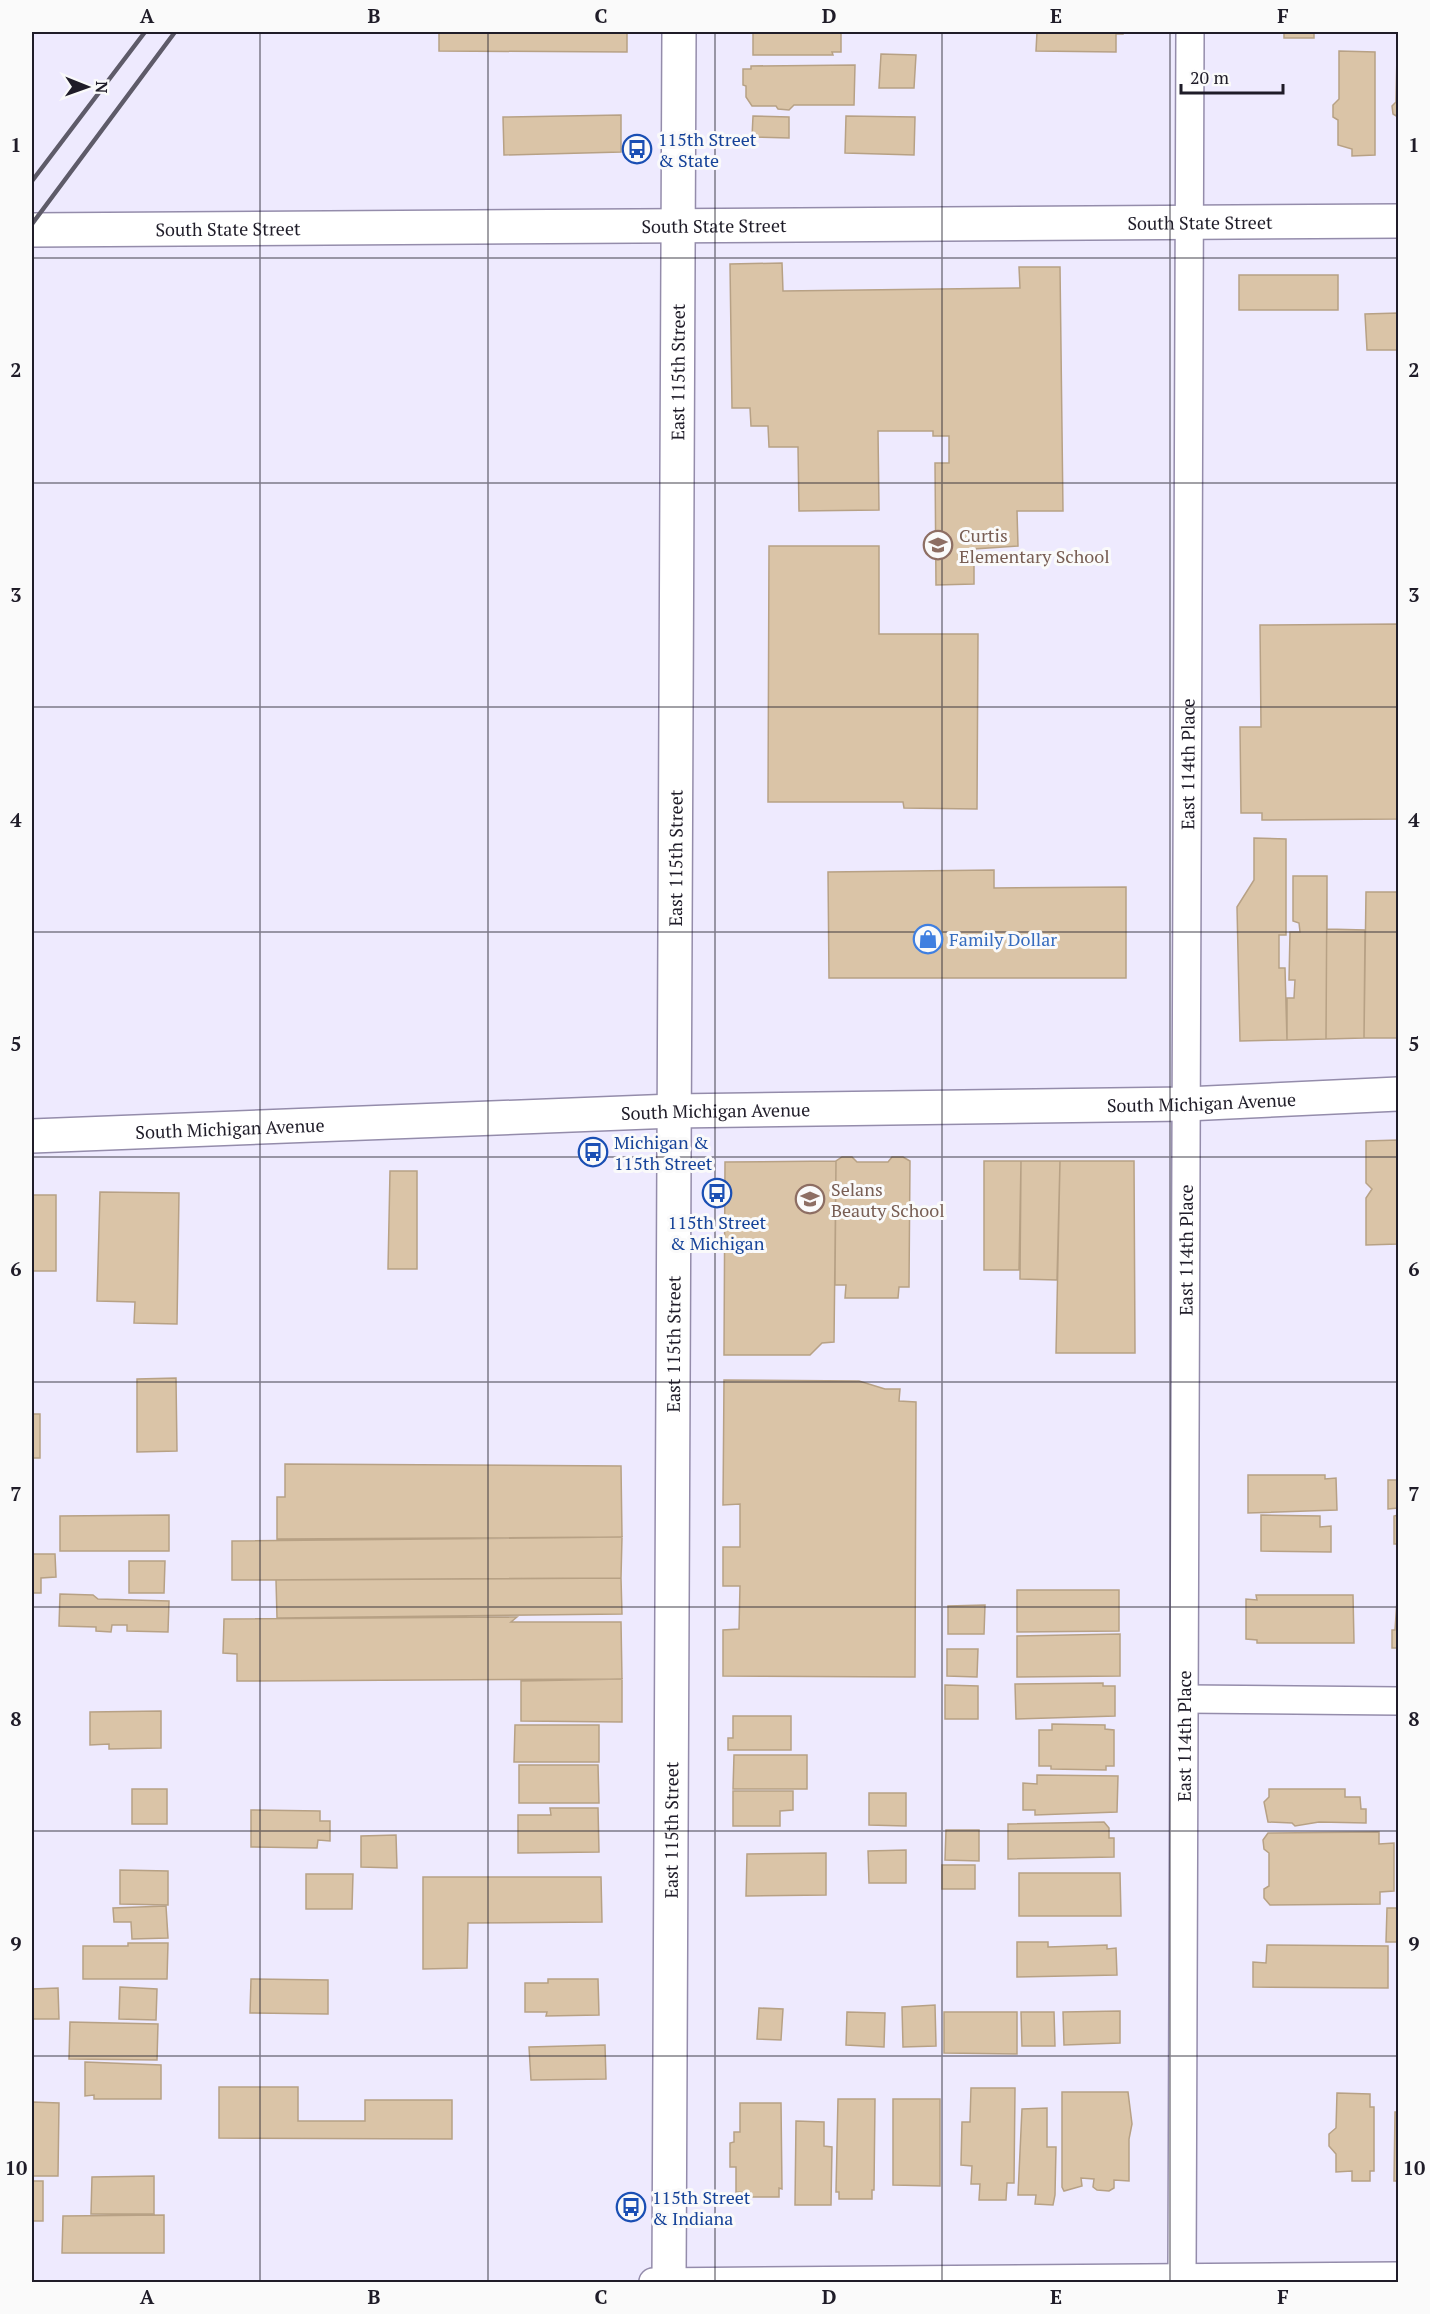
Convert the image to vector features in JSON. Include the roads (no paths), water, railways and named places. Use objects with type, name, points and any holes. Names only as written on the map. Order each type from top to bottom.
[{"type":"street","name":"East 115th Street","points":[[664,2282],[674,1112],[679,32]]},
{"type":"street","name":"East 114th Place","points":[[1182,2278],[1190,32]]},
{"type":"street","name":"South State Street","points":[[32,230],[1398,221]]},
{"type":"street","name":"South Michigan Avenue","points":[[32,1136],[674,1112],[1186,1104],[1398,1094]]},
{"type":"street","points":[[1185,1699],[1398,1701]]},
{"type":"street","points":[[664,2282],[1398,2276]]},
{"type":"railway","points":[[32,181],[145,32]]},
{"type":"railway","points":[[32,224],[175,32]]},
{"type":"place","name":"115th Street & State","points":[[637,149]]},
{"type":"place","name":"Curtis Elementary School","points":[[938,545]]},
{"type":"place","name":"Family Dollar","points":[[928,939]]},
{"type":"place","name":"Michigan & 115th Street","points":[[593,1152]]},
{"type":"place","name":"115th Street & Michigan","points":[[717,1193]]},
{"type":"place","name":"Selans Beauty School","points":[[810,1199]]},
{"type":"place","name":"115th Street & Indiana","points":[[631,2207]]}]
